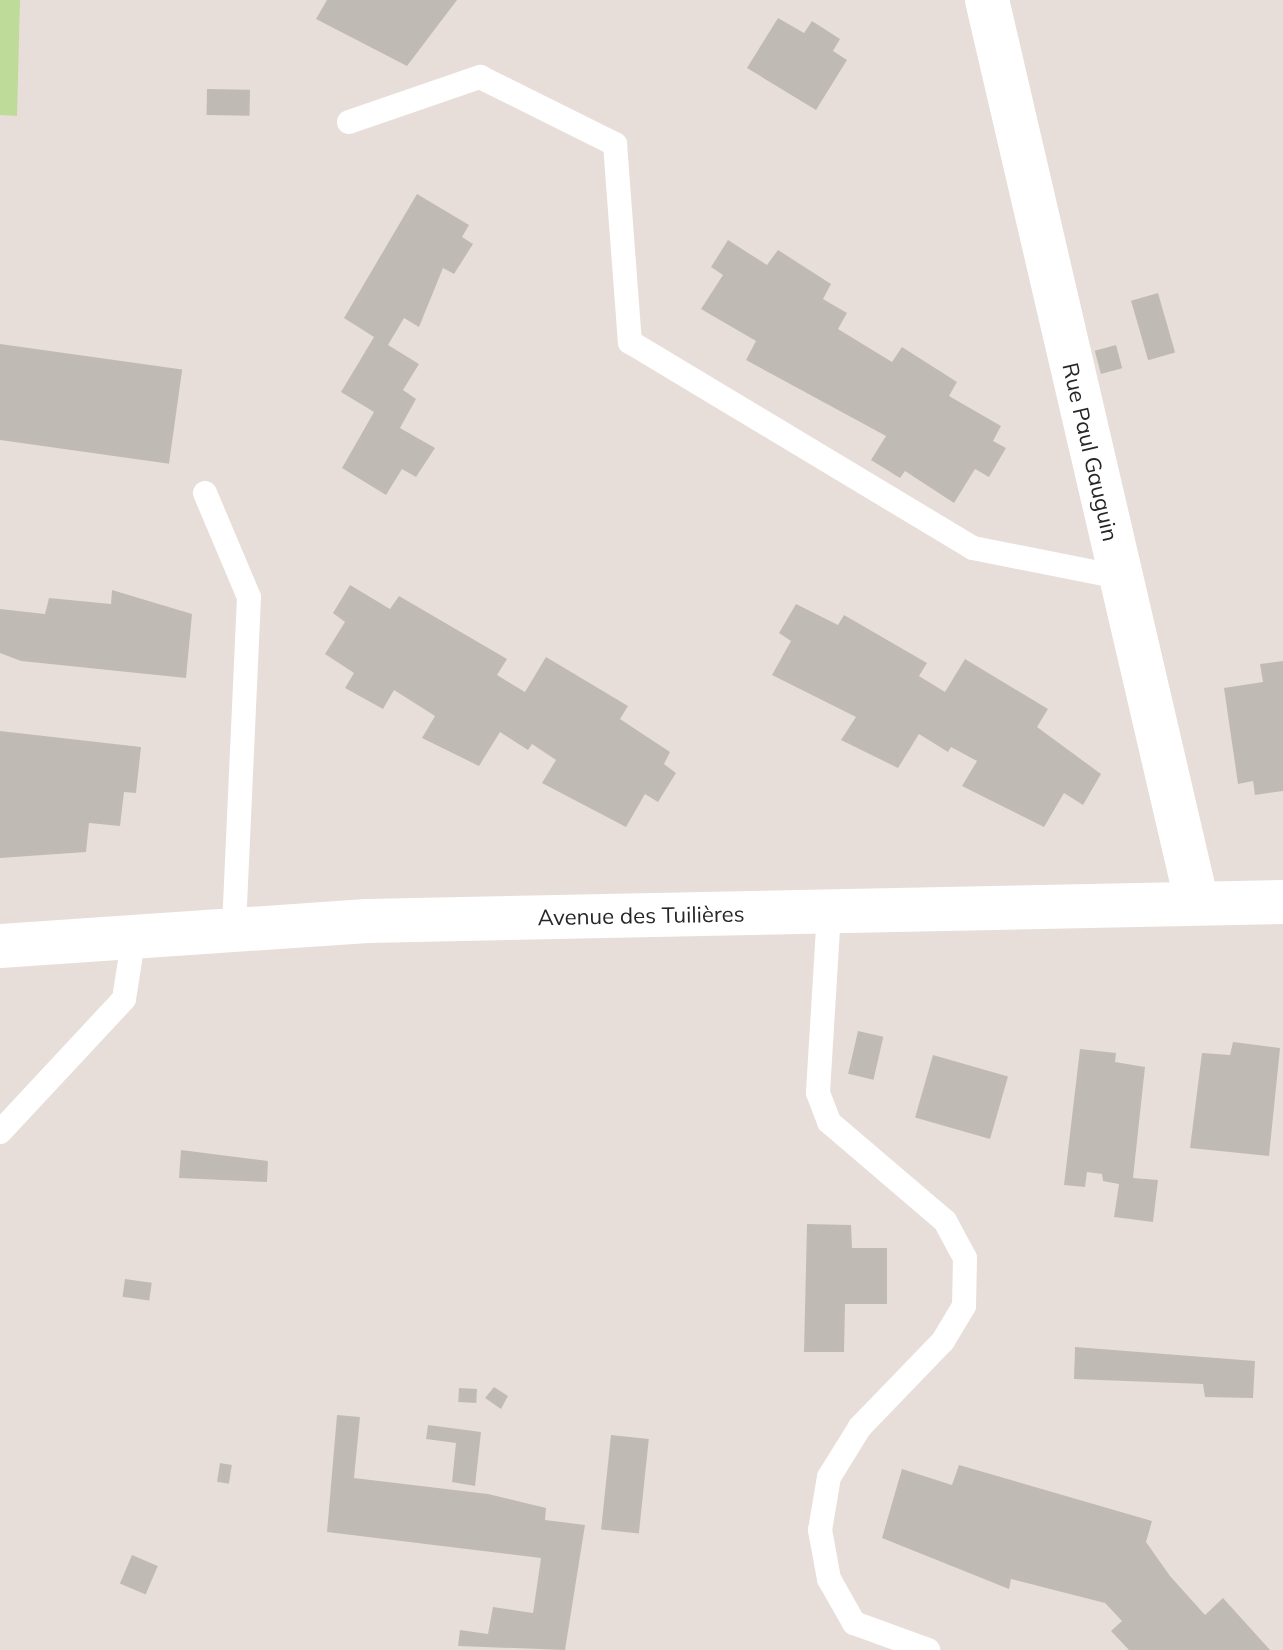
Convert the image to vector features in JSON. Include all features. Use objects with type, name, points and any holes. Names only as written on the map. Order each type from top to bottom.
[{"type":"street","name":"Rue Paul Gauguin","points":[[987,0],[1197,903]]},
{"type":"street","name":"Avenue des Tuilières","points":[[0,946],[234,930],[1283,902]]},
{"type":"lane","points":[[349,122],[480,77],[615,144],[630,342],[973,548],[1119,577]]},
{"type":"lane","points":[[205,493],[249,597],[234,930]]},
{"type":"lane","points":[[829,912],[818,1093],[829,1122],[945,1221],[965,1258],[964,1306],[943,1341],[860,1427],[829,1477],[820,1530],[829,1579],[854,1623],[928,1650]]},
{"type":"lane","points":[[0,1132],[124,999],[134,935]]},
{"type":"green space","points":[[0,0],[20,0],[17,116],[0,115]]},
{"type":"building","points":[[327,0],[457,0],[407,66],[316,19]]},
{"type":"building","points":[[778,18],[804,33],[812,21],[840,39],[833,51],[847,60],[816,110],[747,68]]},
{"type":"building","points":[[207,89],[250,90],[250,116],[207,115]]},
{"type":"building","points":[[417,194],[469,225],[462,237],[473,244],[454,274],[443,268],[419,327],[404,318],[388,345],[419,364],[403,390],[416,399],[400,428],[435,448],[416,477],[402,469],[386,495],[342,468],[374,412],[341,392],[374,337],[344,318]]},
{"type":"building","points":[[728,240],[767,265],[778,250],[831,284],[823,299],[847,313],[838,329],[892,362],[902,347],[957,382],[949,396],[1001,426],[993,441],[1006,448],[989,477],[975,469],[954,503],[905,471],[900,478],[871,460],[886,436],[746,360],[756,341],[701,309],[723,275],[711,267]]},
{"type":"building","points":[[1158,293],[1175,353],[1148,360],[1131,301]]},
{"type":"building","points":[[0,344],[182,370],[169,464],[0,440]]},
{"type":"building","points":[[1116,345],[1122,368],[1101,374],[1095,351]]},
{"type":"building","points":[[350,585],[390,609],[399,596],[507,659],[497,675],[525,692],[546,657],[628,706],[620,719],[670,752],[664,764],[676,773],[658,802],[645,794],[626,827],[542,783],[556,760],[532,744],[528,750],[500,732],[479,766],[422,738],[435,716],[394,690],[383,709],[345,688],[354,673],[325,654],[345,622],[333,613]]},
{"type":"building","points":[[112,590],[192,614],[186,678],[21,661],[0,653],[0,609],[45,614],[49,598],[111,604]]},
{"type":"building","points":[[796,604],[838,625],[844,615],[927,663],[919,676],[945,692],[965,659],[1048,709],[1037,727],[1101,774],[1083,805],[1064,793],[1044,827],[962,786],[977,761],[951,747],[948,752],[919,734],[898,768],[841,740],[856,717],[772,675],[791,641],[779,633]]},
{"type":"building","points":[[1283,661],[1283,791],[1255,795],[1253,781],[1238,784],[1224,688],[1263,682],[1260,664]]},
{"type":"building","points":[[0,731],[141,747],[136,793],[124,792],[120,826],[89,823],[86,852],[0,858]]},
{"type":"building","points":[[858,1031],[883,1037],[873,1080],[848,1074]]},
{"type":"building","points":[[1233,1042],[1280,1048],[1269,1156],[1190,1148],[1202,1053],[1230,1055]]},
{"type":"building","points":[[1080,1049],[1116,1053],[1115,1062],[1145,1067],[1133,1178],[1158,1180],[1153,1222],[1114,1217],[1119,1184],[1103,1181],[1102,1174],[1087,1172],[1085,1187],[1064,1185]]},
{"type":"building","points":[[933,1055],[1008,1076],[990,1139],[915,1117]]},
{"type":"building","points":[[181,1150],[268,1161],[267,1182],[179,1178]]},
{"type":"building","points":[[807,1224],[851,1225],[852,1248],[887,1248],[887,1304],[845,1304],[844,1352],[804,1352]]},
{"type":"building","points":[[125,1279],[152,1283],[149,1301],[122,1297]]},
{"type":"building","points":[[1075,1347],[1255,1361],[1253,1398],[1205,1397],[1203,1384],[1074,1379]]},
{"type":"building","points":[[494,1387],[508,1396],[501,1409],[485,1398]]},
{"type":"building","points":[[459,1388],[477,1389],[476,1403],[458,1402]]},
{"type":"building","points":[[337,1415],[360,1417],[354,1478],[488,1494],[546,1508],[545,1520],[585,1525],[565,1650],[458,1646],[460,1630],[488,1634],[493,1607],[533,1613],[541,1558],[327,1532]]},
{"type":"building","points":[[428,1425],[481,1432],[475,1486],[452,1482],[456,1443],[426,1439]]},
{"type":"building","points":[[611,1435],[649,1439],[639,1533],[601,1529]]},
{"type":"building","points":[[220,1463],[232,1465],[229,1484],[217,1482]]},
{"type":"building","points":[[959,1465],[1152,1521],[1146,1542],[1170,1576],[1205,1615],[1223,1598],[1270,1650],[1129,1650],[1111,1631],[1122,1621],[1105,1603],[1011,1579],[1009,1589],[882,1538],[902,1469],[952,1485]]},
{"type":"building","points":[[132,1555],[158,1566],[146,1594],[120,1584]]}]
